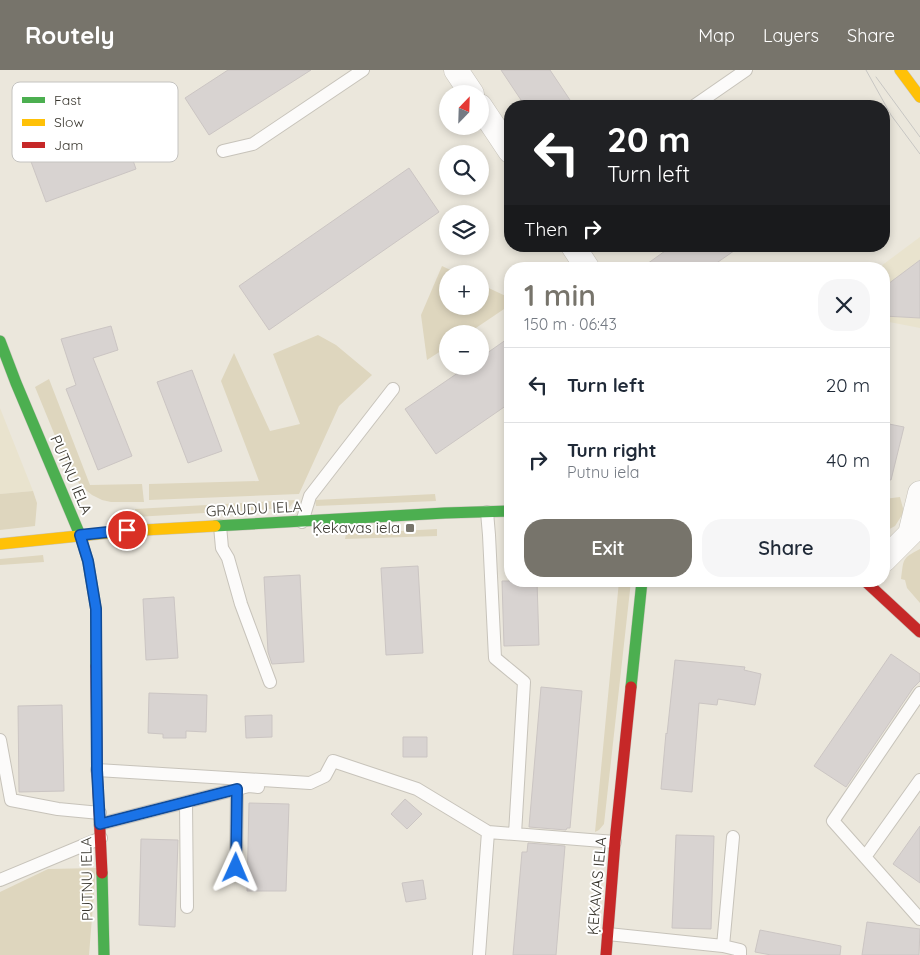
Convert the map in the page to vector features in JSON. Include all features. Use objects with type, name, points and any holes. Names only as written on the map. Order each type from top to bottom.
[{"type":"street","points":[[456,70],[466,85]]},
{"type":"street","points":[[900,70],[920,97]]},
{"type":"street","points":[[489,120],[504,142]]},
{"type":"street","name":"PUTNU IELA","points":[[0,341],[80,535],[88,561],[96,609],[97,770],[104,955]]},
{"type":"street","points":[[890,555],[915,533],[920,493]]},
{"type":"street","name":"GRAUDU IELA","points":[[0,544],[127,530],[302,522],[501,509]]},
{"type":"street","name":"ĶEKAVAS IELA","points":[[606,955],[641,587]]},
{"type":"street","points":[[872,587],[920,632]]},
{"type":"lane","points":[[222,151],[253,144],[363,70]]},
{"type":"lane","points":[[703,100],[746,70]]},
{"type":"lane","points":[[302,522],[310,496],[393,389]]},
{"type":"lane","points":[[501,509],[489,535],[495,658],[524,682],[515,834]]},
{"type":"lane","points":[[220,526],[222,548],[228,558],[241,604],[270,682]]},
{"type":"lane","points":[[920,693],[833,821],[920,918]]},
{"type":"lane","points":[[0,740],[11,800],[100,819],[186,802],[249,786],[289,790]]},
{"type":"lane","points":[[97,770],[310,783],[325,776],[333,761],[417,789],[488,832],[616,842]]},
{"type":"lane","points":[[865,857],[920,780]]},
{"type":"lane","points":[[236,868],[237,789]]},
{"type":"lane","points":[[186,802],[187,907]]},
{"type":"lane","points":[[479,955],[488,832]]},
{"type":"lane","points":[[723,946],[734,837]]},
{"type":"lane","points":[[0,880],[101,838]]},
{"type":"lane","points":[[608,934],[723,946],[740,950],[740,955]]},
{"type":"shaded area","points":[[920,237],[920,328],[890,322],[890,262],[886,262]]},
{"type":"shaded area","points":[[439,273],[439,315],[489,315],[489,288],[504,295],[504,309],[480,325],[439,325],[439,352],[427,360],[421,315]]},
{"type":"shaded area","points":[[318,335],[336,345],[372,375],[339,406],[299,494],[149,500],[149,484],[259,481],[221,381],[234,353],[270,431],[300,424],[273,354]]},
{"type":"shaded area","points":[[49,379],[90,485],[142,484],[144,502],[111,502],[102,500],[81,486],[69,470],[35,387]]},
{"type":"shaded area","points":[[0,408],[33,491],[0,494]]},
{"type":"shaded area","points":[[33,491],[37,503],[35,526],[0,530],[0,494]]},
{"type":"shaded area","points":[[435,494],[436,501],[316,506],[315,500]]},
{"type":"shaded area","points":[[900,497],[904,512],[895,526],[890,529],[890,498]]},
{"type":"shaded area","points":[[295,500],[289,508],[135,517],[135,509]]},
{"type":"shaded area","points":[[437,529],[437,536],[345,539],[346,534]]},
{"type":"shaded area","points":[[920,549],[920,603],[907,588],[905,580],[901,579],[904,560]]},
{"type":"shaded area","points":[[43,555],[44,562],[0,565],[0,559]]},
{"type":"shaded area","points":[[618,587],[630,587],[604,824],[595,832]]},
{"type":"shaded area","points":[[96,868],[89,955],[0,955],[0,892],[48,869]]},
{"type":"building","points":[[228,70],[311,70],[209,135],[185,98]]},
{"type":"building","points":[[501,70],[550,70],[570,100],[521,100]]},
{"type":"building","points":[[31,162],[134,162],[136,169],[46,202]]},
{"type":"building","points":[[409,168],[439,212],[269,330],[239,286]]},
{"type":"building","points":[[664,252],[732,252],[718,262],[650,262]]},
{"type":"building","points":[[920,260],[920,318],[890,316],[890,282]]},
{"type":"building","points":[[111,326],[118,350],[93,358],[132,456],[98,470],[66,389],[76,385],[61,339]]},
{"type":"building","points":[[504,341],[504,407],[436,454],[405,409],[455,375],[489,375],[489,352]]},
{"type":"building","points":[[192,370],[222,451],[188,463],[157,382]]},
{"type":"building","points":[[890,424],[904,427],[890,480]]},
{"type":"building","points":[[418,566],[423,653],[386,655],[381,568]]},
{"type":"building","points":[[300,575],[304,662],[272,664],[268,652],[264,577]]},
{"type":"building","points":[[502,581],[504,581],[504,587],[537,587],[539,645],[504,646]]},
{"type":"building","points":[[174,597],[178,658],[146,660],[143,599]]},
{"type":"building","points":[[891,654],[920,674],[920,681],[913,688],[846,787],[814,766]]},
{"type":"building","points":[[675,660],[745,667],[744,670],[761,674],[755,705],[718,699],[717,705],[699,703],[692,792],[661,789]]},
{"type":"building","points":[[541,687],[582,691],[570,828],[566,830],[529,827]]},
{"type":"building","points":[[149,693],[207,695],[206,732],[186,731],[186,738],[163,738],[163,734],[148,733]]},
{"type":"building","points":[[62,705],[64,791],[19,792],[18,706]]},
{"type":"building","points":[[272,715],[272,737],[246,738],[245,716]]},
{"type":"building","points":[[403,737],[427,737],[427,757],[403,757]]},
{"type":"building","points":[[405,799],[422,814],[407,829],[391,814]]},
{"type":"building","points":[[249,803],[289,804],[286,891],[247,891]]},
{"type":"building","points":[[920,826],[920,883],[893,864]]},
{"type":"building","points":[[676,835],[714,836],[711,929],[672,928]]},
{"type":"building","points":[[141,839],[178,840],[175,927],[139,925]]},
{"type":"building","points":[[528,843],[565,846],[556,955],[513,955],[522,852],[527,852]]},
{"type":"building","points":[[423,880],[426,899],[406,902],[402,883]]},
{"type":"building","points":[[867,922],[920,929],[919,955],[862,955]]},
{"type":"building","points":[[760,930],[841,946],[840,955],[771,955],[755,952]]},
{"type":"tram line","points":[[866,70],[883,100]]},
{"type":"tram line","points":[[876,77],[920,137]]},
{"type":"tram line","points":[[890,113],[920,154]]},
{"type":"traffic: fast","points":[[0,341],[80,535],[88,561],[96,609],[96,666]]},
{"type":"traffic: fast","points":[[215,526],[504,511]]},
{"type":"traffic: fast","points":[[631,687],[641,587]]},
{"type":"traffic: fast","points":[[102,873],[104,955]]},
{"type":"traffic: slow","points":[[900,70],[920,97]]},
{"type":"traffic: slow","points":[[0,544],[127,531],[215,526]]},
{"type":"traffic: jam","points":[[871,587],[920,632]]},
{"type":"traffic: jam","points":[[96,666],[97,770],[102,873]]},
{"type":"traffic: jam","points":[[606,955],[615,842],[631,687]]},
{"type":"place","name":"Ķekavas iela","points":[[410,528]]},
{"type":"route","points":[[127,530],[80,535],[88,561],[96,609],[97,770],[100,824],[237,789],[236,868]]}]
